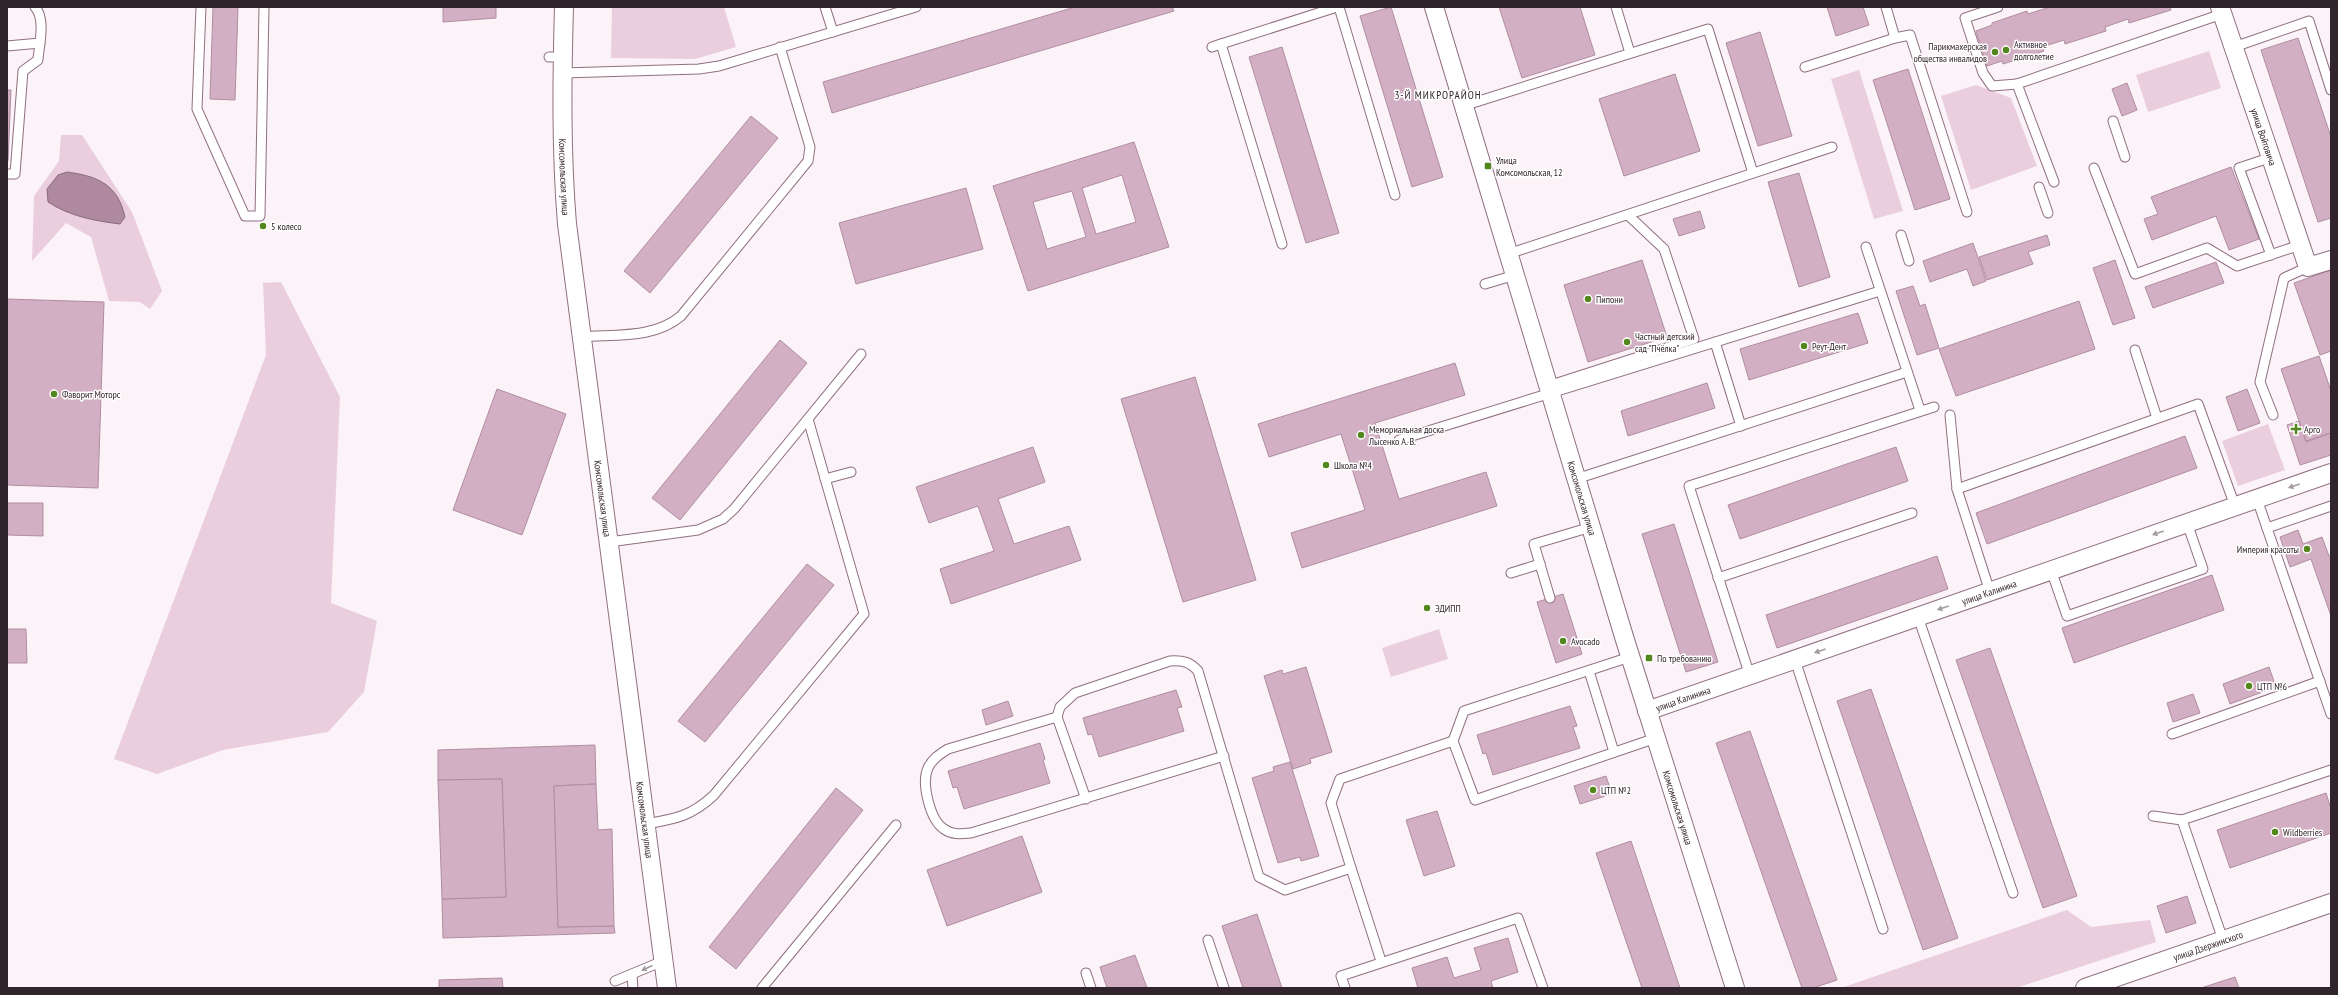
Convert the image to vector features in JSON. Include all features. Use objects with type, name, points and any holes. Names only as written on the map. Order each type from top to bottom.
[{"type":"street","name":"Комсомольская улица","points":[[564,7],[558,62],[562,167],[568,231],[667,988]]},
{"type":"street","name":"Комсомольская улица","points":[[1434,7],[1630,657],[1735,988]]},
{"type":"street","name":"улица Войтовича","points":[[2221,10],[2308,267]]},
{"type":"street","points":[[2308,267],[2331,260]]},
{"type":"street","name":"улица Калинина","points":[[1647,711],[2331,473]]},
{"type":"street","name":"улица Дзержинского","points":[[2085,988],[2331,902]]},
{"type":"lane","points":[[7,174],[15,174],[23,71],[38,60],[40,43],[39,11],[35,7]]},
{"type":"lane","points":[[201,7],[197,109],[245,216],[260,216],[264,7]]},
{"type":"lane","points":[[825,7],[832,32]]},
{"type":"lane","points":[[558,62],[699,70],[916,7]]},
{"type":"lane","points":[[1212,47],[1338,7],[1395,195]]},
{"type":"lane","points":[[1616,7],[1630,53]]},
{"type":"lane","points":[[1886,7],[1895,38]]},
{"type":"lane","points":[[1998,7],[1973,11],[1965,18],[1983,73],[1992,86],[2017,84],[2221,10]]},
{"type":"lane","points":[[2234,47],[2309,22],[2331,90]]},
{"type":"lane","points":[[1464,106],[1708,29],[1753,173]]},
{"type":"lane","points":[[1805,67],[1910,34],[1967,212]]},
{"type":"lane","points":[[8,47],[40,43]]},
{"type":"lane","points":[[1222,44],[1282,244]]},
{"type":"lane","points":[[581,337],[647,333],[670,326],[681,316],[808,161],[810,147],[780,47]]},
{"type":"lane","points":[[2017,84],[2054,182]]},
{"type":"lane","points":[[2113,121],[2125,157]]},
{"type":"lane","points":[[1508,254],[1832,147]]},
{"type":"lane","points":[[2271,255],[2239,168],[2272,157]]},
{"type":"lane","points":[[2094,168],[2135,274],[2207,248],[2237,266],[2300,245]]},
{"type":"lane","points":[[2039,187],[2048,213]]},
{"type":"lane","points":[[1399,440],[1549,390],[1694,339],[1664,249],[1628,215]]},
{"type":"lane","points":[[1901,235],[1909,261]]},
{"type":"lane","points":[[1866,247],[1920,410]]},
{"type":"lane","points":[[2273,415],[2260,382],[2284,278],[2308,267]]},
{"type":"lane","points":[[1485,284],[1515,275]]},
{"type":"lane","points":[[1549,390],[1715,342],[1880,291]]},
{"type":"lane","points":[[1715,342],[1741,426]]},
{"type":"lane","points":[[2135,350],[2157,418]]},
{"type":"lane","points":[[609,542],[698,530],[723,519],[734,509],[861,354]]},
{"type":"lane","points":[[1576,479],[1907,372]]},
{"type":"lane","points":[[1957,490],[2198,404],[2235,506]]},
{"type":"lane","points":[[1750,676],[1689,486],[1920,410],[1934,407]]},
{"type":"lane","points":[[1950,415],[1957,490],[1990,592]]},
{"type":"lane","points":[[646,824],[689,814],[701,808],[714,795],[864,614],[808,419]]},
{"type":"lane","points":[[825,479],[851,472]]},
{"type":"lane","points":[[2257,499],[2331,714]]},
{"type":"lane","points":[[2267,528],[2331,506]]},
{"type":"lane","points":[[1718,578],[1912,513]]},
{"type":"lane","points":[[2051,570],[2066,616],[2203,569],[2187,523]]},
{"type":"lane","points":[[1550,598],[1534,544],[1591,527]]},
{"type":"lane","points":[[1511,573],[1540,564]]},
{"type":"lane","points":[[1918,617],[2013,893]]},
{"type":"lane","points":[[1630,657],[1464,711],[1453,741],[1475,800],[1656,738]]},
{"type":"lane","points":[[1086,799],[1057,717],[1060,707],[1075,693],[1170,661],[1180,660],[1191,663],[1198,671],[1259,877],[1285,890],[1351,868]]},
{"type":"lane","points":[[1795,660],[1883,929]]},
{"type":"lane","points":[[1588,671],[1614,752]]},
{"type":"lane","points":[[2172,734],[2320,681]]},
{"type":"lane","points":[[1057,717],[948,749],[936,757],[928,769],[925,782],[926,792],[935,819],[943,829],[956,834],[971,833],[1224,756]]},
{"type":"lane","points":[[1381,961],[1331,803],[1340,780],[1453,741]]},
{"type":"lane","points":[[2153,816],[2182,820],[2331,770]]},
{"type":"lane","points":[[2182,820],[2223,940]]},
{"type":"lane","points":[[762,988],[896,825]]},
{"type":"lane","points":[[1345,988],[1341,976],[1381,961],[1518,918],[1543,988]]},
{"type":"lane","points":[[1208,940],[1224,988]]},
{"type":"lane","points":[[615,981],[663,961]]},
{"type":"lane","points":[[1086,973],[1091,988]]},
{"type":"lane","points":[[632,975],[633,988]]},
{"type":"shaded area","points":[[612,7],[724,7],[736,47],[695,59],[611,58]]},
{"type":"shaded area","points":[[2209,51],[2221,88],[2148,112],[2136,75]]},
{"type":"shaded area","points":[[1859,70],[1903,211],[1874,219],[1831,79]]},
{"type":"shaded area","points":[[1976,85],[2011,98],[2037,166],[1971,190],[1941,96]]},
{"type":"shaded area","points":[[61,135],[82,135],[132,212],[162,291],[150,309],[140,302],[109,301],[91,237],[66,223],[32,261],[34,196],[59,161]]},
{"type":"shaded area","points":[[67,172],[88,176],[105,184],[112,190],[122,206],[125,217],[120,224],[82,217],[65,211],[48,202],[47,189],[58,175]]},
{"type":"shaded area","points":[[281,282],[340,397],[331,603],[377,621],[364,692],[328,732],[223,750],[157,774],[114,759],[266,355],[263,283]]},
{"type":"shaded area","points":[[2268,424],[2285,470],[2238,486],[2222,441]]},
{"type":"shaded area","points":[[1439,629],[1448,659],[1391,677],[1382,648]]},
{"type":"shaded area","points":[[2067,910],[2091,927],[2150,920],[2156,942],[2016,988],[1841,988]]},
{"type":"building","points":[[213,7],[238,7],[235,100],[210,99]]},
{"type":"building","points":[[443,7],[496,7],[496,18],[443,22]]},
{"type":"building","points":[[1075,7],[1172,7],[1174,11],[832,113],[823,82]]},
{"type":"building","points":[[1391,7],[1443,177],[1412,187],[1360,16]]},
{"type":"building","points":[[1499,7],[1580,7],[1595,55],[1522,78]]},
{"type":"building","points":[[1827,7],[1863,7],[1869,25],[1836,36]]},
{"type":"building","points":[[2050,7],[2170,7],[2171,10],[2129,23],[2128,19],[2105,27],[2106,31],[2065,44],[2064,40],[2042,47],[2044,51],[2003,64],[2002,61],[1987,66],[1976,31],[1992,25],[1992,23],[2027,11],[2028,14]]},
{"type":"building","points":[[1760,32],[1792,136],[1758,146],[1726,43]]},
{"type":"building","points":[[2298,38],[2331,137],[2331,218],[2318,222],[2261,50]]},
{"type":"building","points":[[1282,47],[1339,233],[1306,243],[1249,57]]},
{"type":"building","points":[[1908,69],[1950,199],[1915,210],[1873,80]]},
{"type":"building","points":[[1675,74],[1700,151],[1624,176],[1599,99]]},
{"type":"building","points":[[2127,83],[2137,110],[2122,116],[2112,89]]},
{"type":"building","points":[[7,90],[11,90],[8,161],[7,161]]},
{"type":"building","points":[[751,116],[778,138],[650,293],[624,271]]},
{"type":"building","points":[[1134,142],[1169,247],[1028,291],[993,186]],"holes":[[[1122,175],[1136,222],[1096,234],[1082,188]],[[1072,191],[1086,237],[1047,249],[1033,202]]]},
{"type":"building","points":[[2231,167],[2259,239],[2229,250],[2216,216],[2152,240],[2144,219],[2158,214],[2151,197]]},
{"type":"building","points":[[1799,173],[1830,277],[1799,287],[1768,182]]},
{"type":"building","points":[[966,188],[983,249],[856,284],[839,223]]},
{"type":"building","points":[[1700,211],[1705,228],[1679,236],[1673,219]]},
{"type":"building","points":[[2047,235],[2050,245],[2028,252],[2033,264],[1987,280],[1979,257]]},
{"type":"building","points":[[1973,243],[1986,281],[1973,286],[1967,269],[1930,282],[1923,261]]},
{"type":"building","points":[[1642,260],[1667,337],[1588,362],[1564,285]]},
{"type":"building","points":[[2115,260],[2135,318],[2113,325],[2093,268]]},
{"type":"building","points":[[2216,262],[2224,283],[2153,308],[2145,287]]},
{"type":"building","points":[[2331,270],[2331,351],[2320,355],[2294,283]]},
{"type":"building","points":[[1913,286],[1920,306],[1925,304],[1939,348],[1917,355],[1896,291]]},
{"type":"building","name":"Фаворит Моторс","points":[[7,299],[104,302],[98,488],[7,485]]},
{"type":"building","points":[[2079,301],[2095,349],[1956,396],[1939,349]]},
{"type":"building","name":"Реут-Дент","points":[[1858,313],[1868,343],[1749,380],[1740,349]]},
{"type":"building","points":[[780,340],[807,363],[680,520],[652,498]]},
{"type":"building","points":[[2319,356],[2331,391],[2331,433],[2306,441],[2281,369]]},
{"type":"building","points":[[1455,363],[1465,395],[1375,423],[1399,499],[1486,472],[1497,506],[1302,568],[1291,533],[1365,510],[1341,434],[1269,457],[1258,424]]},
{"type":"building","points":[[1195,377],[1256,580],[1183,602],[1121,399]]},
{"type":"building","points":[[1707,383],[1715,408],[1628,436],[1621,411]]},
{"type":"building","points":[[497,389],[566,414],[522,535],[453,510]]},
{"type":"building","points":[[2247,389],[2260,423],[2238,431],[2226,397]]},
{"type":"building","points":[[2299,421],[2306,442],[2331,433],[2331,455],[2300,465],[2287,425]]},
{"type":"building","points":[[2185,436],[2197,468],[1987,544],[1976,513]]},
{"type":"building","points":[[1033,447],[1045,482],[998,499],[1014,544],[1069,526],[1081,560],[951,604],[940,569],[994,551],[978,506],[929,523],[916,487]]},
{"type":"building","points":[[1896,447],[1908,481],[1740,539],[1728,505]]},
{"type":"building","points":[[7,503],[43,503],[43,536],[7,535]]},
{"type":"building","points":[[1674,524],[1718,662],[1686,672],[1642,534]]},
{"type":"building","points":[[2298,530],[2303,544],[2322,537],[2329,556],[2331,556],[2331,616],[2311,559],[2290,567],[2280,537]]},
{"type":"building","points":[[1937,556],[1948,589],[1777,648],[1766,615]]},
{"type":"building","points":[[807,564],[834,585],[705,742],[678,721]]},
{"type":"building","points":[[2212,575],[2224,610],[2074,663],[2062,628]]},
{"type":"building","name":"Avocado","points":[[1563,594],[1582,654],[1556,663],[1537,602]]},
{"type":"building","points":[[7,629],[26,629],[27,663],[7,663]]},
{"type":"building","points":[[1990,648],[2077,896],[2043,908],[1956,660]]},
{"type":"building","points":[[1306,667],[1332,752],[1310,759],[1311,763],[1293,769],[1264,676],[1282,670],[1283,674]]},
{"type":"building","name":"ЦТП №6","points":[[2269,667],[2276,687],[2230,704],[2223,684]]},
{"type":"building","points":[[1871,689],[1958,938],[1923,950],[1837,701]]},
{"type":"building","points":[[1176,690],[1182,707],[1177,708],[1184,731],[1099,757],[1092,734],[1088,735],[1083,718]]},
{"type":"building","points":[[2193,694],[2200,713],[2173,722],[2167,703]]},
{"type":"building","points":[[1008,701],[1013,716],[986,725],[982,710]]},
{"type":"building","points":[[1570,706],[1577,726],[1573,727],[1580,748],[1493,775],[1486,753],[1483,754],[1477,735]]},
{"type":"building","points":[[1750,731],[1837,980],[1813,988],[1802,988],[1716,743]]},
{"type":"building","points":[[1040,743],[1045,759],[1043,760],[1050,783],[964,809],[957,787],[953,788],[948,771]]},
{"type":"building","points":[[595,745],[596,784],[554,786],[558,927],[614,926],[615,933],[443,938],[442,899],[506,897],[502,779],[438,780],[438,750]]},
{"type":"building","points":[[1290,762],[1319,856],[1301,861],[1300,857],[1278,863],[1252,778],[1274,771],[1273,767]]},
{"type":"building","name":"ЦТП №2","points":[[1606,776],[1612,794],[1580,804],[1574,786]]},
{"type":"building","points":[[502,779],[506,897],[442,899],[438,780]]},
{"type":"building","points":[[596,784],[598,830],[612,829],[614,926],[558,927],[554,786]]},
{"type":"building","points":[[836,788],[863,810],[736,969],[709,947]]},
{"type":"building","points":[[2326,793],[2331,809],[2331,833],[2230,868],[2217,830]]},
{"type":"building","points":[[1437,811],[1455,866],[1424,876],[1406,820]]},
{"type":"building","points":[[1022,836],[1042,892],[947,926],[927,870]]},
{"type":"building","points":[[1631,841],[1680,988],[1642,988],[1596,853]]},
{"type":"building","points":[[2187,896],[2196,923],[2166,933],[2157,906]]},
{"type":"building","points":[[1257,914],[1282,988],[1243,988],[1222,926]]},
{"type":"building","points":[[1508,938],[1518,972],[1491,981],[1493,988],[1418,988],[1412,968],[1447,957],[1454,978],[1481,970],[1474,948]]},
{"type":"building","points":[[1135,955],[1147,988],[1107,988],[1100,967]]},
{"type":"building","points":[[2235,977],[2239,988],[2201,988]]},
{"type":"building","points":[[502,978],[503,988],[439,988],[439,980]]},
{"type":"place","name":"Активное долголетие","points":[[2006,50]]},
{"type":"place","name":"Парикмахерская общества инвалидов","points":[[1995,52]]},
{"type":"place","name":"Улица Комсомольская, 12","points":[[1488,166]]},
{"type":"place","name":"5 колесо","points":[[263,226]]},
{"type":"place","name":"Пипони","points":[[1588,299]]},
{"type":"place","name":"Частный детский сад \"Пчёлка\"","points":[[1627,342]]},
{"type":"place","name":"Реут-Дент","points":[[1804,346]]},
{"type":"place","name":"Фаворит Моторс","points":[[54,394]]},
{"type":"place","name":"Арго","points":[[2296,429]]},
{"type":"place","name":"Мемориальная доска Лысенко А. В.","points":[[1361,435]]},
{"type":"place","name":"Школа №4","points":[[1326,465]]},
{"type":"place","name":"Империя красоты","points":[[2307,549]]},
{"type":"place","name":"ЭДИПП","points":[[1427,608]]},
{"type":"place","name":"Avocado","points":[[1563,641]]},
{"type":"place","name":"По требованию","points":[[1649,658]]},
{"type":"place","name":"ЦТП №6","points":[[2249,686]]},
{"type":"place","name":"ЦТП №2","points":[[1593,790]]},
{"type":"place","name":"Wildberries","points":[[2275,832]]},
{"type":"district","name":"3-Й МИКРОРАЙОН","points":[[1438,95]]}]
